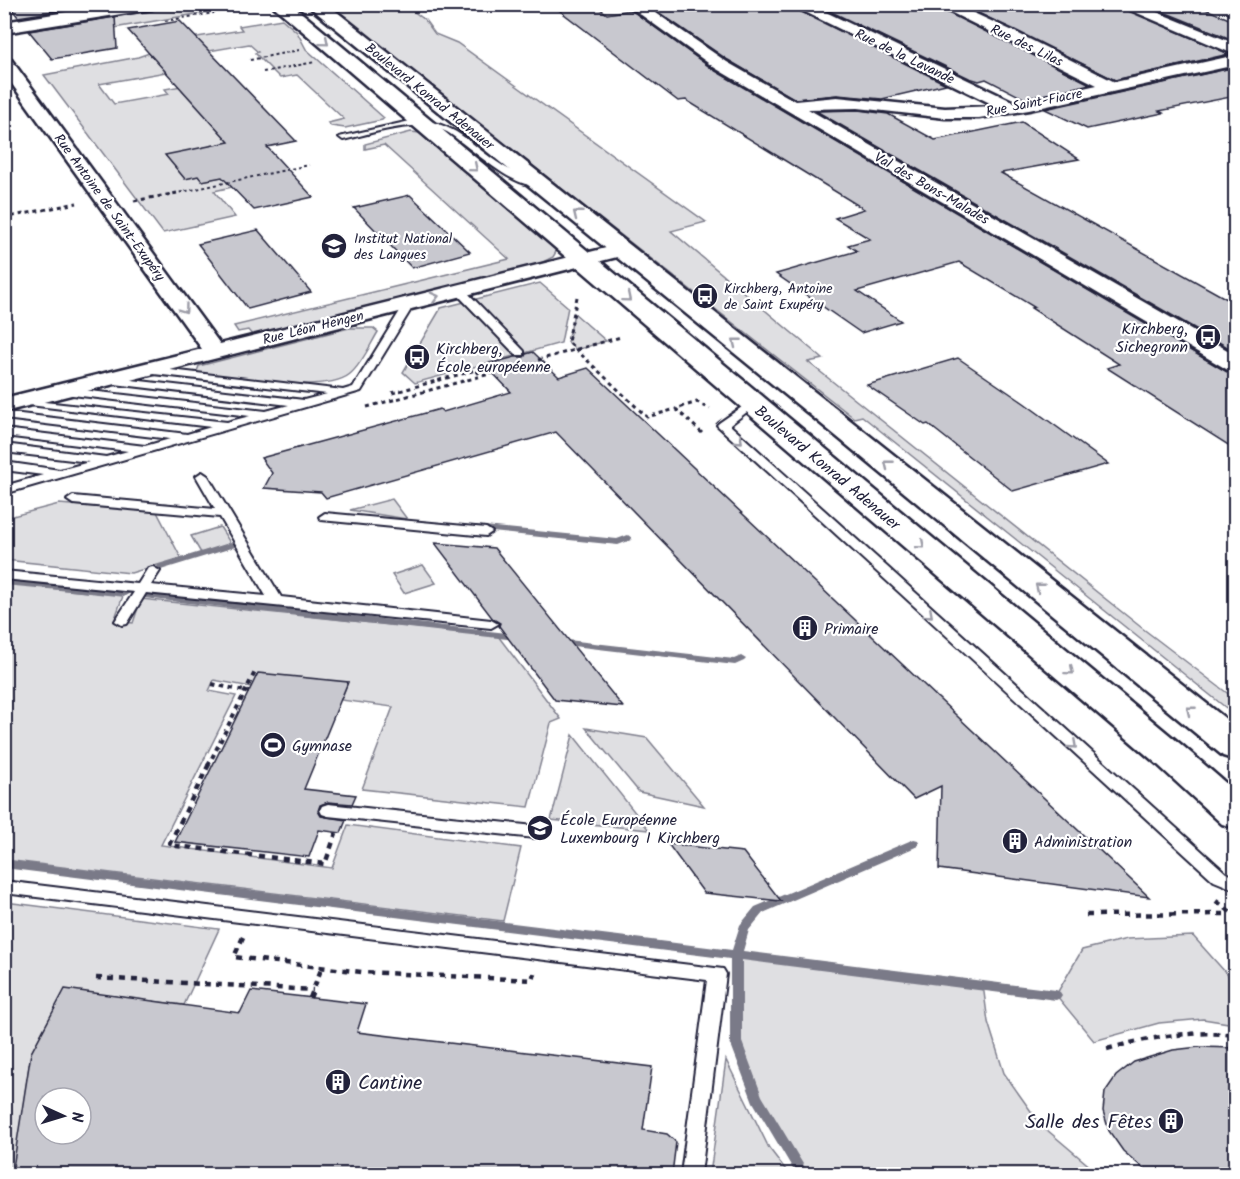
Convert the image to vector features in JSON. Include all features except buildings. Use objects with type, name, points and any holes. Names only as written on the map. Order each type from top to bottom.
[{"type":"main road","points":[[4,20],[100,4]]},
{"type":"main road","points":[[4,28],[152,4]]},
{"type":"main road","name":"Boulevard Konrad Adenauer","points":[[280,4],[1171,756],[1236,814]]},
{"type":"main road","name":"Boulevard Konrad Adenauer","points":[[315,4],[1236,747]]},
{"type":"street","name":"Val des Bons-Malades","points":[[633,4],[721,65],[1236,365]]},
{"type":"street","name":"Rue de la Lavande","points":[[796,4],[1013,108]]},
{"type":"street","name":"Rue des Lilas","points":[[941,4],[1008,34],[1113,87]]},
{"type":"street","points":[[1123,4],[1236,50]]},
{"type":"street","name":"Rue Saint-Fiacre","points":[[794,106],[820,101],[838,101],[927,112],[968,114],[1013,108],[1236,60]]},
{"type":"street","name":"Rue Antoine de Saint-Exupéry","points":[[9,68],[215,352]]},
{"type":"street","name":"Rue Léon Hengen","points":[[9,407],[62,390],[622,250]]},
{"type":"lane","points":[[343,137],[419,122]]},
{"type":"lane","name":"Boulevard Konrad Adenauer","points":[[419,122],[451,131],[501,169],[545,188]]},
{"type":"lane","points":[[460,291],[520,353]]},
{"type":"lane","points":[[4,490],[357,389],[410,303]]},
{"type":"lane","points":[[145,370],[346,393]]},
{"type":"lane","points":[[104,380],[308,404]]},
{"type":"lane","points":[[62,390],[269,415]]},
{"type":"lane","points":[[753,403],[723,425],[1140,806],[1220,877],[1236,884]]},
{"type":"lane","points":[[9,407],[230,426]]},
{"type":"lane","points":[[9,407],[190,438]]},
{"type":"lane","points":[[4,432],[149,449]]},
{"type":"lane","points":[[4,448],[109,460]]},
{"type":"lane","points":[[4,466],[64,474]]},
{"type":"lane","points":[[202,476],[276,601]]},
{"type":"lane","points":[[4,484],[20,486]]},
{"type":"lane","points":[[73,501],[225,514]]},
{"type":"lane","points":[[325,518],[486,532]]},
{"type":"lane","points":[[122,621],[153,571]]},
{"type":"lane","points":[[4,575],[491,624]]},
{"type":"lane","points":[[336,811],[535,832]]},
{"type":"lane","points":[[4,887],[717,974],[691,1174]]},
{"type":"path","points":[[250,60],[305,49]]},
{"type":"path","points":[[263,72],[319,61]]},
{"type":"path","points":[[133,201],[217,186],[309,165]]},
{"type":"path","points":[[4,218],[103,198]]},
{"type":"path","points":[[577,297],[568,342],[647,417],[675,409]]},
{"type":"path","points":[[392,393],[476,370],[481,376]]},
{"type":"path","points":[[256,670],[169,845],[325,864],[336,811]]},
{"type":"path","points":[[212,684],[247,691]]},
{"type":"path","points":[[1086,915],[1230,914]]},
{"type":"path","points":[[234,957],[362,972],[532,980],[539,952]]},
{"type":"path","points":[[310,998],[322,967]]},
{"type":"path","points":[[96,978],[313,990]]},
{"type":"path","points":[[1107,1049],[1158,1034],[1205,1031],[1236,1035]]},
{"type":"shaded area","points":[[188,5],[219,5],[225,9],[38,41],[30,30]]},
{"type":"shaded area","points":[[328,5],[405,5],[425,20],[435,34],[457,43],[706,222],[671,231],[823,359],[808,362],[1142,628],[1235,699],[1235,715],[862,416],[854,418]]},
{"type":"shaded area","points":[[282,19],[297,32],[306,49],[384,118],[345,128],[331,126],[328,123],[344,119],[297,75],[280,78],[249,44],[157,60],[166,72],[99,84],[114,104],[169,94],[165,89],[181,86],[182,90],[229,142],[166,156],[185,179],[198,176],[202,181],[259,169],[232,187],[214,191],[235,217],[163,233],[44,75],[138,57],[155,51],[159,43],[242,30],[239,26]]},
{"type":"shaded area","points":[[411,132],[420,133],[553,246],[556,252],[553,257],[535,266],[253,336],[248,330],[238,332],[234,326],[509,259],[384,145],[365,149],[365,144]]},
{"type":"shaded area","points":[[540,283],[568,307],[561,343],[415,383],[403,372],[441,308]]},
{"type":"shaded area","points":[[574,313],[606,341],[576,350],[568,342]]},
{"type":"shaded area","points":[[349,328],[373,328],[378,332],[354,370],[338,380],[299,384],[196,374],[199,366]]},
{"type":"shaded area","points":[[392,499],[407,519],[350,510]]},
{"type":"shaded area","points":[[59,504],[157,512],[181,558],[131,573],[5,560],[5,518]]},
{"type":"shaded area","points":[[220,527],[231,544],[201,553],[191,536]]},
{"type":"shaded area","points":[[423,565],[436,583],[404,593],[392,575]]},
{"type":"shaded area","points":[[5,583],[123,596],[114,621],[133,623],[141,599],[498,636],[561,719],[551,723],[529,807],[362,789],[393,707],[341,700],[348,682],[251,687],[214,680],[209,691],[236,696],[161,845],[332,868],[348,825],[521,848],[503,921],[5,860]]},
{"type":"shaded area","points":[[586,728],[647,738],[704,806],[639,792]]},
{"type":"shaded area","points":[[573,735],[649,830],[551,820]]},
{"type":"shaded area","points":[[5,902],[219,929],[184,1005],[65,990],[31,1053],[13,1174],[5,1174]]},
{"type":"shaded area","points":[[1193,936],[1235,983],[1235,1024],[1203,1019],[1159,1023],[1094,1041],[1056,995],[1082,950],[1127,939]]},
{"type":"shaded area","points":[[736,956],[983,985],[988,1022],[1004,1073],[1040,1124],[1099,1174],[803,1174],[757,1098],[736,1042]]},
{"type":"shaded area","points":[[726,1060],[769,1148],[789,1174],[710,1174]]},
{"type":"waterway","points":[[475,528],[618,542],[628,538]]},
{"type":"waterway","points":[[161,567],[245,541]]},
{"type":"waterway","points":[[4,582],[125,593]]},
{"type":"waterway","points":[[147,596],[516,637]]},
{"type":"waterway","points":[[559,642],[735,662],[741,659]]},
{"type":"waterway","points":[[736,955],[744,928],[759,910],[914,843]]},
{"type":"waterway","points":[[4,864],[736,955]]},
{"type":"waterway","points":[[736,955],[1056,995]]},
{"type":"waterway","points":[[736,955],[736,1042],[757,1098],[803,1174]]},
{"type":"place","name":"Institut National des Langues","points":[[334,246]]},
{"type":"place","name":"Kirchberg, Antoine de Saint Exupéry","points":[[705,296]]},
{"type":"place","name":"Kirchberg, Sichegronn","points":[[1208,337]]},
{"type":"place","name":"Kirchberg, École européenne","points":[[417,357]]},
{"type":"place","name":"Primaire","points":[[805,628]]},
{"type":"place","name":"Gymnase","points":[[273,745]]},
{"type":"place","name":"École Européenne Luxembourg I Kirchberg","points":[[540,828]]},
{"type":"place","name":"Administration","points":[[1015,841]]},
{"type":"place","name":"Cantine","points":[[338,1082]]},
{"type":"place","name":"Salle des Fêtes","points":[[1171,1121]]}]
